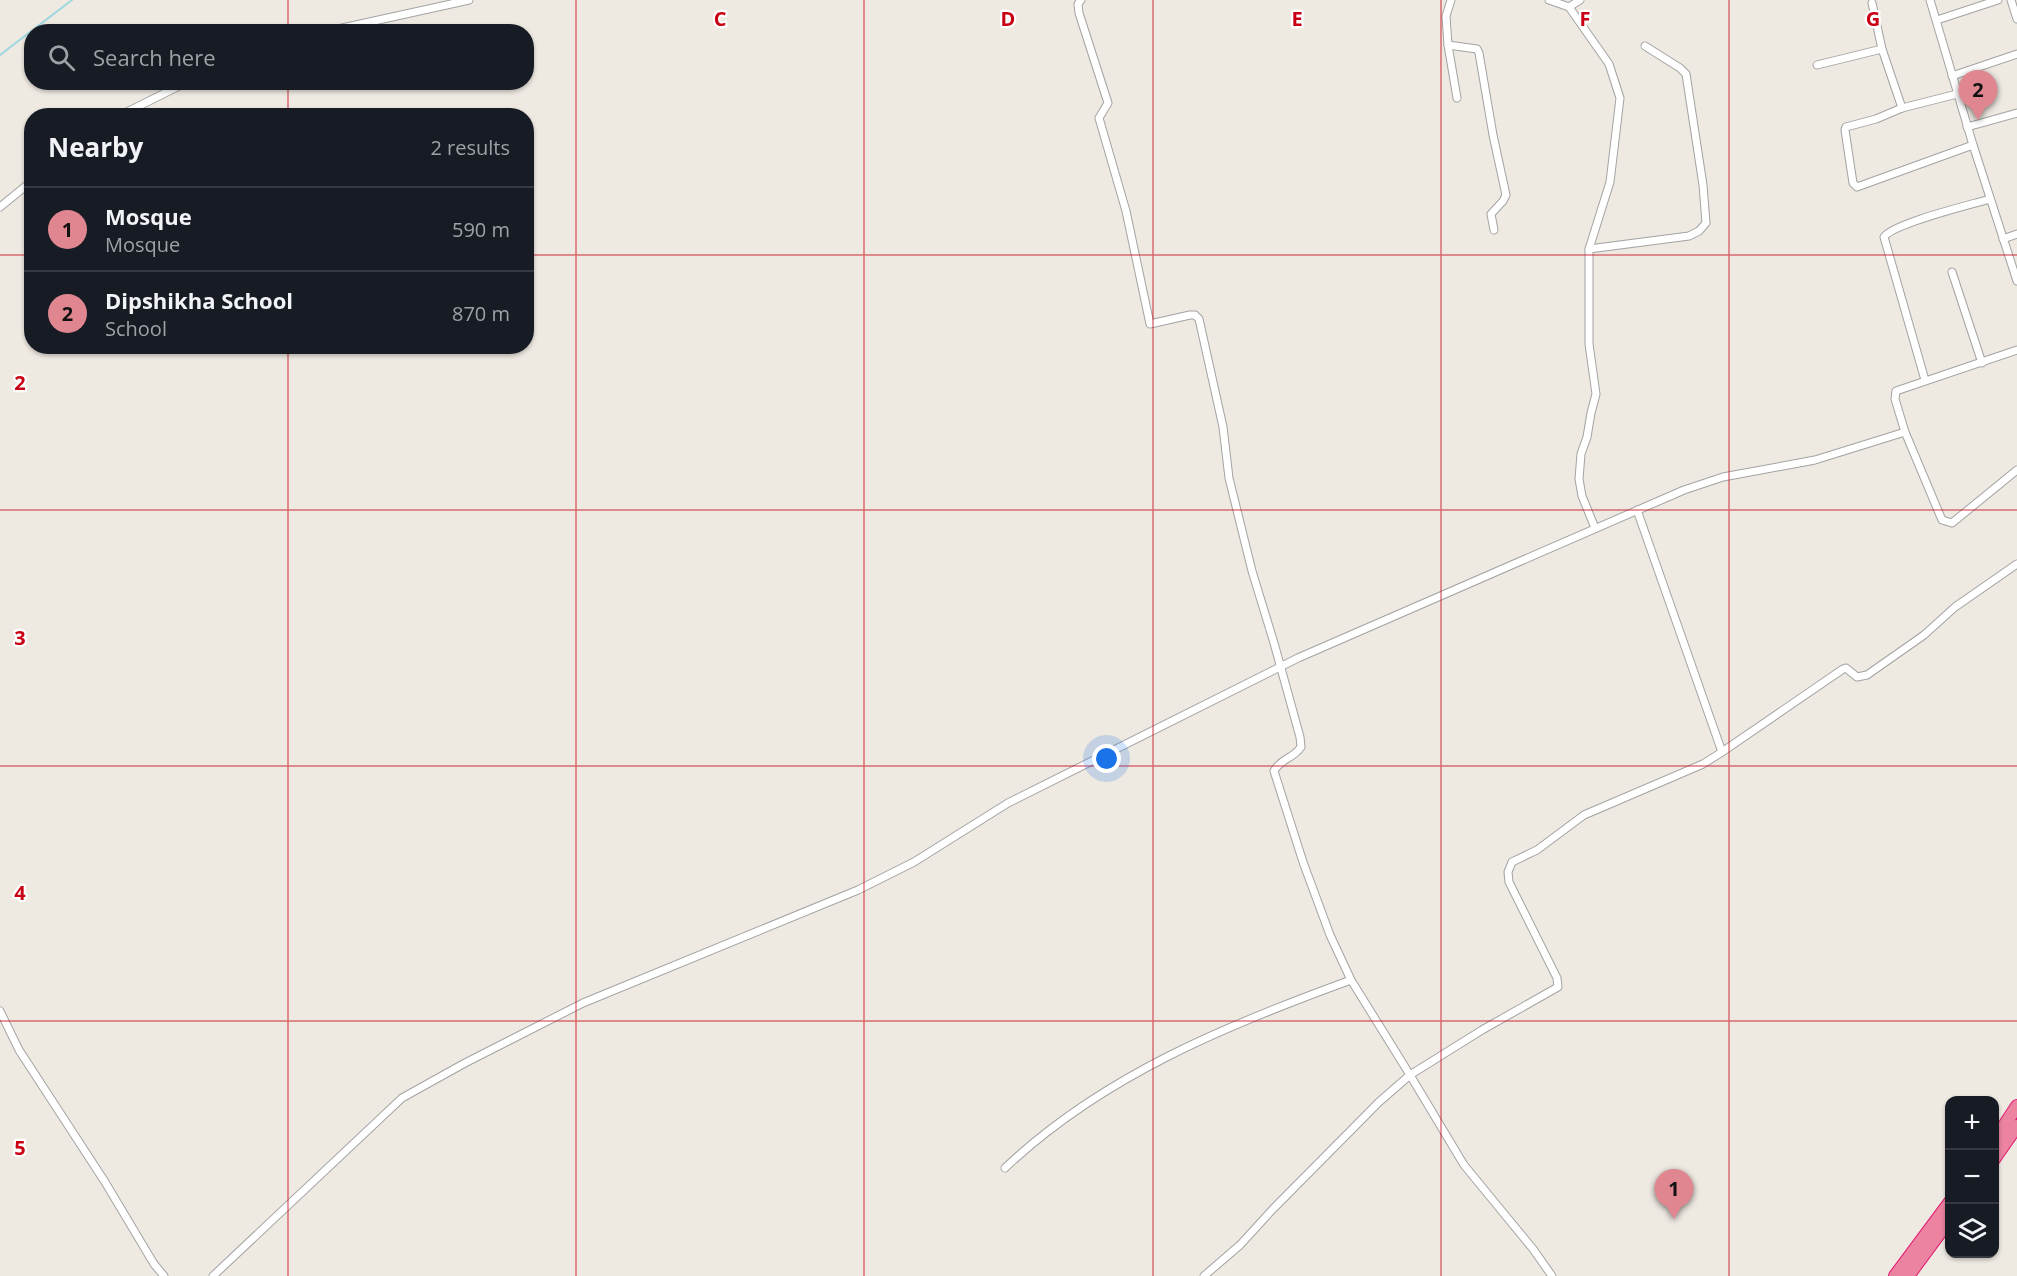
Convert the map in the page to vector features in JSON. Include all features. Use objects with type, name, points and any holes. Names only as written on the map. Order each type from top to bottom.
[{"type":"highway","points":[[1999,1141],[2017,1106]]},
{"type":"highway","points":[[1999,1142],[2017,1126]]},
{"type":"highway","points":[[1903,1274],[1949,1204]]},
{"type":"highway","points":[[1903,1274],[1945,1225]]},
{"type":"street","points":[[360,24],[469,0]]},
{"type":"street","points":[[1081,0],[1078,4],[1078,13],[1108,103],[1099,118],[1126,211],[1148,318],[1152,325],[1191,315],[1199,319],[1222,427],[1229,478],[1252,571],[1281,667],[1301,747],[1296,754],[1279,762],[1274,771],[1303,862],[1330,935],[1351,981],[1464,1165],[1533,1249],[1552,1276]]},
{"type":"street","points":[[1451,0],[1446,16],[1456,98]]},
{"type":"street","points":[[1549,0],[1569,7],[1609,64],[1620,98],[1610,182],[1589,249],[1589,344],[1596,394],[1581,454],[1579,479],[1582,496],[1594,528]]},
{"type":"street","points":[[1569,7],[1580,0]]},
{"type":"street","points":[[1930,0],[1967,127],[2017,281]]},
{"type":"street","points":[[1937,20],[1998,0]]},
{"type":"street","points":[[2011,0],[2017,19]]},
{"type":"street","points":[[1872,3],[1882,49],[1902,108]]},
{"type":"street","points":[[1448,45],[1477,49],[1479,53],[1506,195],[1491,214],[1494,230]]},
{"type":"street","points":[[1589,249],[1689,236],[1699,231],[1706,223],[1703,185],[1686,74],[1645,46]]},
{"type":"street","points":[[1817,65],[1882,49]]},
{"type":"street","points":[[1952,76],[2017,54]]},
{"type":"street","points":[[135,108],[171,90]]},
{"type":"street","points":[[1957,93],[1902,108],[1846,128],[1853,183],[1857,187],[1973,145]]},
{"type":"street","points":[[1967,127],[2017,113]]},
{"type":"street","points":[[0,207],[24,188]]},
{"type":"street","points":[[1925,380],[1884,237],[1887,232],[1901,226],[1990,199]]},
{"type":"street","points":[[2003,238],[2017,234]]},
{"type":"street","points":[[1952,272],[1982,363]]},
{"type":"street","points":[[2017,350],[1900,388],[1894,394],[1905,432],[1942,520],[1952,523],[2017,470]]},
{"type":"street","points":[[213,1276],[402,1098],[583,1003],[858,890],[914,862],[1008,803],[1309,653],[1684,489],[1723,477],[1815,460],[1905,432]]},
{"type":"street","points":[[1637,510],[1722,752]]},
{"type":"street","points":[[1204,1276],[1240,1245],[1371,1110],[1410,1075],[1482,1030],[1558,987],[1557,978],[1509,882],[1508,872],[1512,862],[1537,850],[1584,815],[1703,764],[1843,669],[1846,668],[1857,677],[1867,675],[2017,564]]},
{"type":"street","points":[[1005,1168],[1072,1112],[1151,1065],[1216,1032],[1351,981]]},
{"type":"street","points":[[0,1011],[19,1050],[105,1182],[154,1264],[164,1276]]},
{"type":"waterway","points":[[41,24],[72,0]]},
{"type":"waterway","points":[[0,55],[24,37]]},
{"type":"place","name":"Dipshikha School","points":[[1978,120]]},
{"type":"place","name":"Mosque","points":[[1674,1219]]}]
